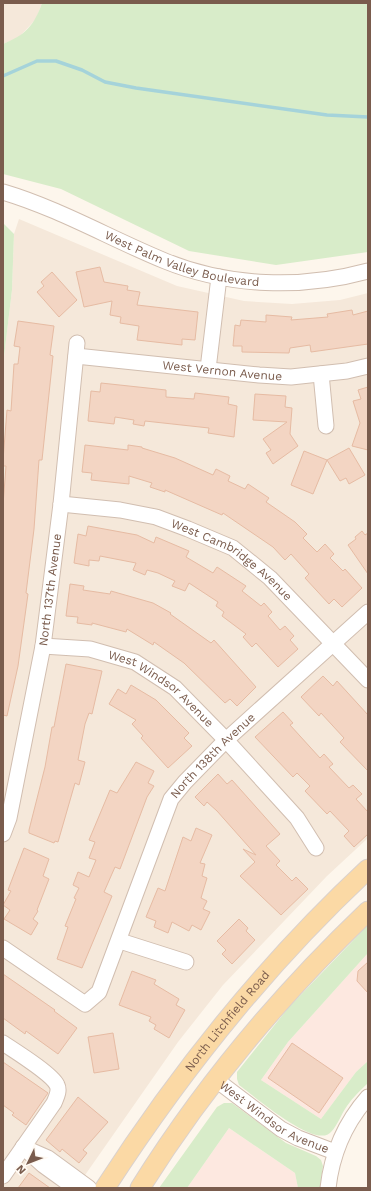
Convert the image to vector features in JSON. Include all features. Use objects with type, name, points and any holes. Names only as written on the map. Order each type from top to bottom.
[{"type":"main road","name":"North Litchfield Road","points":[[105,1188],[136,1142],[245,997],[318,918],[368,869]]},
{"type":"main road","points":[[140,1188],[215,1079],[286,995],[320,958],[368,911]]},
{"type":"street","name":"West Palm Valley Boulevard","points":[[3,192],[27,199],[166,262],[219,277],[275,284],[303,283],[348,276],[368,271]]},
{"type":"street","points":[[208,369],[219,277]]},
{"type":"street","name":"West Vernon Avenue","points":[[77,350],[208,369],[283,376],[321,374],[368,366]]},
{"type":"street","name":"North 137th Avenue","points":[[3,834],[9,818],[43,646],[61,504],[77,350]]},
{"type":"street","points":[[321,374],[326,426]]},
{"type":"street","name":"West Cambridge Avenue","points":[[61,504],[120,510],[156,517],[232,548],[270,578],[368,680]]},
{"type":"street","name":"North 138th Avenue","points":[[3,948],[85,1004],[100,992],[172,799],[185,782],[226,740],[368,612]]},
{"type":"street","name":"West Windsor Avenue","points":[[43,646],[90,649],[135,662],[175,688],[226,740],[297,818],[316,848]]},
{"type":"street","points":[[120,941],[186,962]]},
{"type":"street","points":[[3,1043],[50,1076],[57,1085],[58,1093],[54,1103],[3,1176]]},
{"type":"street","name":"West Windsor Avenue","points":[[215,1079],[281,1128],[298,1138],[335,1152]]},
{"type":"street","points":[[328,1188],[335,1152],[342,1134],[351,1117],[368,1097]]},
{"type":"street","points":[[23,1147],[88,1188]]},
{"type":"street","points":[[53,1167],[75,1188]]},
{"type":"shaded area","points":[[3,3],[42,3],[36,19],[18,38],[3,44]]},
{"type":"shaded area","points":[[19,219],[177,286],[244,301],[292,304],[340,300],[368,293],[368,838],[327,876],[223,985],[178,1042],[76,1188],[3,1188],[3,365],[12,290],[14,234]]},
{"type":"shaded area","points":[[368,953],[368,1061],[356,1072],[321,1119],[261,1080],[288,1042]]},
{"type":"shaded area","points":[[229,1128],[295,1173],[298,1188],[187,1188]]},
{"type":"green space","points":[[42,3],[368,3],[368,252],[276,265],[189,251],[61,189],[3,174],[3,44],[11,41],[28,29],[36,18]]},
{"type":"green space","points":[[3,223],[14,234],[12,290],[3,365]]},
{"type":"green space","points":[[368,925],[368,953],[288,1042],[261,1080],[321,1119],[356,1072],[368,1061],[368,1083],[349,1103],[338,1123],[331,1132],[323,1136],[312,1134],[299,1128],[270,1109],[239,1085],[237,1072],[289,1007]]},
{"type":"green space","points":[[224,1103],[232,1103],[286,1143],[316,1156],[321,1160],[323,1166],[320,1188],[298,1188],[295,1173],[229,1128],[187,1188],[159,1188],[217,1107]]},
{"type":"building","points":[[100,267],[104,282],[128,286],[127,290],[140,292],[137,305],[198,312],[195,340],[182,339],[182,345],[137,340],[139,326],[120,323],[121,317],[110,315],[112,301],[84,307],[76,272]]},
{"type":"building","points":[[52,272],[77,300],[59,317],[37,292],[44,286],[41,282]]},
{"type":"building","points":[[352,310],[353,315],[368,311],[368,344],[311,352],[310,345],[290,348],[289,353],[242,352],[242,346],[233,346],[235,325],[240,326],[241,320],[266,322],[266,315],[292,317],[291,320],[328,317],[327,314]]},
{"type":"building","points":[[18,321],[54,326],[50,355],[53,356],[42,460],[39,460],[34,529],[26,593],[28,594],[18,666],[7,716],[3,715],[3,505],[6,466],[3,466],[3,460],[7,410],[11,411],[14,364],[18,364],[20,347],[14,346]]},
{"type":"building","points":[[101,383],[166,390],[166,397],[194,399],[195,393],[229,397],[228,404],[237,406],[234,437],[208,433],[209,428],[145,421],[144,426],[133,424],[134,420],[115,417],[114,424],[88,421],[91,391],[100,392]]},
{"type":"building","points":[[368,387],[368,450],[352,446],[360,423],[353,401],[361,399],[358,390]]},
{"type":"building","points":[[255,394],[286,396],[285,407],[292,408],[290,434],[298,446],[273,464],[266,453],[271,450],[263,439],[287,422],[253,420]]},
{"type":"building","points":[[85,445],[128,450],[128,445],[142,447],[175,458],[213,475],[216,469],[230,476],[228,481],[245,489],[248,484],[269,498],[266,502],[295,522],[307,534],[303,538],[317,552],[325,544],[334,554],[330,558],[343,571],[345,569],[362,588],[342,607],[334,599],[329,604],[305,578],[309,574],[291,554],[285,560],[273,547],[223,513],[222,515],[165,490],[165,492],[150,487],[152,483],[129,476],[129,484],[91,480],[92,473],[82,472]]},
{"type":"building","points":[[349,448],[365,475],[349,484],[346,478],[340,481],[327,460]]},
{"type":"building","points":[[304,451],[327,460],[313,494],[291,485]]},
{"type":"building","points":[[88,526],[137,535],[154,543],[156,537],[189,551],[186,557],[213,573],[217,567],[246,586],[242,591],[261,606],[264,603],[272,612],[268,616],[280,630],[285,626],[294,636],[290,640],[298,649],[278,667],[256,643],[252,647],[243,637],[246,634],[222,616],[224,612],[216,606],[218,602],[189,583],[185,591],[172,586],[175,581],[158,573],[147,570],[145,575],[133,570],[136,563],[100,556],[99,561],[89,560],[89,566],[74,563],[78,534],[86,536]]},
{"type":"building","points":[[362,531],[365,535],[368,533],[368,574],[348,545],[356,539],[355,537]]},
{"type":"building","points":[[70,584],[84,586],[83,590],[110,594],[111,591],[153,603],[171,613],[170,614],[211,643],[214,640],[256,687],[237,706],[230,699],[225,703],[184,663],[154,642],[153,645],[127,629],[126,632],[92,623],[92,625],[77,623],[78,617],[66,616]]},
{"type":"building","points":[[66,664],[102,671],[92,714],[89,713],[85,724],[78,760],[85,762],[79,785],[75,783],[58,842],[55,841],[54,843],[29,833],[29,830],[45,767],[52,727],[54,727]]},
{"type":"building","points":[[323,676],[333,686],[337,681],[368,715],[368,771],[340,742],[344,738],[321,713],[319,716],[301,697]]},
{"type":"building","points":[[131,685],[156,700],[189,733],[184,738],[192,746],[168,768],[141,738],[143,736],[132,724],[136,720],[109,704],[118,689],[126,694]]},
{"type":"building","points":[[283,712],[293,723],[290,725],[320,758],[324,754],[333,764],[329,767],[349,788],[353,785],[362,794],[356,799],[368,812],[368,834],[354,847],[344,836],[349,831],[330,811],[327,814],[305,791],[310,786],[297,773],[293,777],[255,737]]},
{"type":"building","points":[[136,762],[154,771],[148,783],[154,786],[147,797],[120,869],[115,867],[104,892],[112,896],[82,968],[57,959],[68,927],[65,926],[76,899],[74,898],[79,888],[73,885],[78,872],[89,877],[96,860],[89,858],[95,842],[89,840],[110,790],[117,793]]},
{"type":"building","points":[[218,774],[227,784],[232,780],[280,834],[266,846],[280,861],[276,865],[292,881],[296,877],[308,889],[281,915],[240,876],[255,862],[243,849],[256,855],[217,811],[207,802],[204,806],[195,797]]},
{"type":"building","points":[[196,828],[212,835],[200,863],[205,864],[202,876],[207,878],[201,898],[207,901],[203,909],[210,912],[201,930],[192,925],[189,931],[172,922],[168,933],[154,927],[156,921],[146,917],[158,888],[165,891],[183,837],[191,841]]},
{"type":"building","points":[[24,848],[49,859],[43,876],[49,879],[37,910],[38,911],[33,919],[38,923],[31,935],[4,919],[10,910],[3,905],[11,891],[8,890]]},
{"type":"building","points":[[239,919],[248,928],[246,931],[255,940],[232,964],[222,954],[226,950],[217,941]]},
{"type":"building","points":[[368,962],[368,993],[357,981],[358,971]]},
{"type":"building","points":[[132,971],[156,980],[154,984],[179,999],[176,1005],[185,1010],[169,1038],[154,1029],[156,1025],[149,1021],[151,1017],[119,1005]]},
{"type":"building","points":[[3,974],[55,1010],[54,1011],[77,1028],[58,1054],[26,1031],[25,1034],[3,1018]]},
{"type":"building","points":[[113,1033],[119,1069],[94,1073],[88,1037]]},
{"type":"building","points":[[292,1043],[343,1078],[319,1113],[268,1078]]},
{"type":"building","points":[[3,1062],[48,1093],[26,1125],[12,1115],[14,1113],[3,1105]]},
{"type":"building","points":[[78,1097],[108,1122],[83,1150],[87,1153],[79,1163],[62,1149],[60,1152],[46,1140]]},
{"type":"building","points":[[29,1173],[50,1188],[18,1188]]},
{"type":"waterway","points":[[3,76],[37,61],[56,61],[82,70],[105,82],[136,88],[327,115],[368,117]]}]
